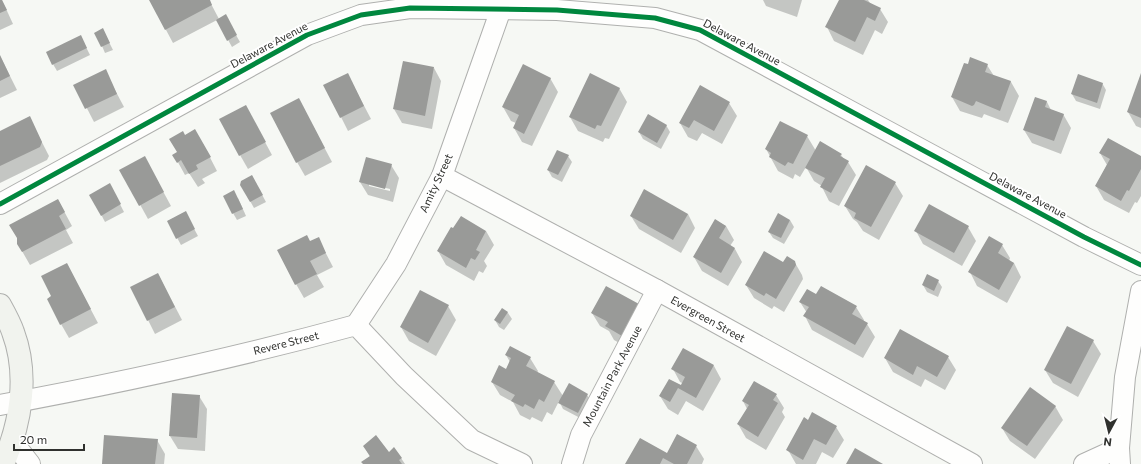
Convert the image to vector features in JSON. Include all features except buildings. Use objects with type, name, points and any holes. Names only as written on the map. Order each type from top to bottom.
[{"type":"main road","points":[[0,305],[13,332],[18,348],[21,372],[10,403],[18,423],[3,464]]},
{"type":"street","name":"Delaware Avenue","points":[[0,204],[307,35],[361,15],[410,8],[501,9],[557,5],[655,18],[700,30],[1084,237],[1141,264]]},
{"type":"street","name":"Amity Street","points":[[356,324],[396,264],[442,176],[501,9]]},
{"type":"street","name":"Evergreen Street","points":[[442,176],[657,290],[972,464]]},
{"type":"street","name":"Mountain Park Avenue","points":[[572,464],[581,435],[657,290]]},
{"type":"street","points":[[1084,464],[1120,456],[1125,377],[1141,291]]},
{"type":"street","name":"Revere Street","points":[[10,403],[126,381],[308,338],[356,324]]},
{"type":"street","points":[[356,324],[404,376],[472,440],[522,464]]},
{"type":"street","points":[[12,441],[30,464]]},
{"type":"cycle path","points":[[0,204],[307,35],[361,15],[410,8],[557,10],[655,18],[700,30],[1084,237],[1141,265]]}]
